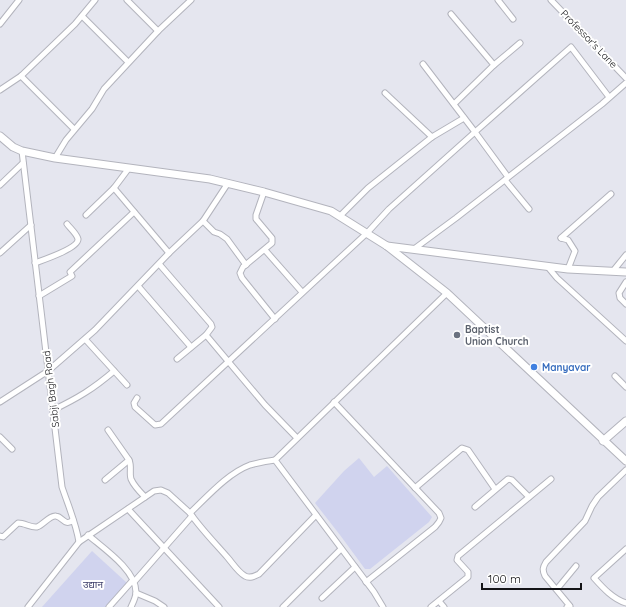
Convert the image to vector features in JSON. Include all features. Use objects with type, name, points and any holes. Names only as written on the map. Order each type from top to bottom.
[{"type":"main road","points":[[0,136],[13,147],[22,151],[55,158],[210,179],[321,208],[340,216],[387,246],[448,293],[603,441],[626,461]]},
{"type":"main road","points":[[387,246],[568,269],[626,272]]},
{"type":"main road","points":[[603,441],[626,421]]},
{"type":"street","points":[[0,24],[19,0]]},
{"type":"street","points":[[0,90],[21,76],[82,16],[96,0]]},
{"type":"street","points":[[127,0],[158,31]]},
{"type":"street","points":[[55,158],[74,129],[92,109],[104,89],[158,31],[191,0]]},
{"type":"street","points":[[498,0],[513,20]]},
{"type":"street","name":"Professor's Lane","points":[[551,0],[626,78]]},
{"type":"street","points":[[451,14],[494,65]]},
{"type":"street","points":[[82,16],[128,62]]},
{"type":"street","points":[[454,104],[494,65],[520,43]]},
{"type":"street","points":[[137,398],[134,403],[135,407],[158,426],[367,233],[389,209],[571,47],[609,97]]},
{"type":"street","points":[[423,64],[476,132],[506,179],[529,209]]},
{"type":"street","points":[[21,76],[74,129]]},
{"type":"street","points":[[414,249],[506,179],[626,83]]},
{"type":"street","points":[[385,93],[432,137]]},
{"type":"street","points":[[340,216],[368,188],[432,137],[464,118]]},
{"type":"street","name":"Sabji Bagh Road","points":[[22,151],[62,487],[77,529],[79,542]]},
{"type":"street","points":[[0,185],[23,163]]},
{"type":"street","points":[[86,214],[114,188],[129,168]]},
{"type":"street","points":[[0,402],[48,371],[95,330],[203,221],[228,183]]},
{"type":"street","points":[[114,188],[169,254]]},
{"type":"street","points":[[264,192],[256,219],[273,241],[271,245],[246,265],[240,272],[242,278],[275,319]]},
{"type":"street","points":[[568,269],[575,251],[568,240],[562,238],[611,194]]},
{"type":"street","points":[[39,296],[72,276],[70,272],[134,212]]},
{"type":"street","points":[[203,221],[214,232],[227,239],[246,265]]},
{"type":"street","points":[[35,263],[57,255],[75,245],[78,238],[67,224]]},
{"type":"street","points":[[0,253],[31,225]]},
{"type":"street","points":[[265,250],[302,292]]},
{"type":"street","points":[[613,271],[626,255]]},
{"type":"street","points":[[160,265],[212,327],[206,335],[177,359]]},
{"type":"street","points":[[547,266],[557,278],[626,341]]},
{"type":"street","points":[[626,282],[619,293],[620,298],[626,304]]},
{"type":"street","points":[[138,286],[191,347]]},
{"type":"street","points":[[109,607],[164,548],[191,514],[230,477],[250,465],[275,460],[448,293]]},
{"type":"street","points":[[206,335],[265,405],[297,438]]},
{"type":"street","points":[[85,339],[127,385]]},
{"type":"street","points":[[53,410],[74,400],[95,387],[114,371]]},
{"type":"street","points":[[615,376],[626,387]]},
{"type":"street","points":[[334,402],[439,513],[440,518],[435,527],[366,582]]},
{"type":"street","points":[[108,430],[129,460],[131,465],[131,479],[145,498]]},
{"type":"street","points":[[0,437],[12,449]]},
{"type":"street","points":[[415,488],[462,448],[468,450],[495,489]]},
{"type":"street","points":[[105,480],[129,460]]},
{"type":"street","points":[[275,460],[383,607]]},
{"type":"street","points":[[569,607],[557,589],[542,571],[546,562],[585,521],[598,497],[626,470]]},
{"type":"street","points":[[475,507],[508,479],[512,480],[529,497]]},
{"type":"street","points":[[432,607],[468,577],[468,572],[457,560],[458,556],[551,479]]},
{"type":"street","points":[[28,607],[79,542],[154,492],[161,490],[168,493],[191,514],[244,576],[249,578],[259,574],[316,515]]},
{"type":"street","points":[[128,509],[219,607]]},
{"type":"street","points":[[0,536],[3,537],[7,535],[18,523],[33,527],[38,526],[53,516],[56,516],[67,523],[73,520]]},
{"type":"street","points":[[88,535],[131,575],[136,593],[131,607]]},
{"type":"street","points":[[283,607],[341,548]]},
{"type":"street","points":[[626,549],[594,578],[604,589],[626,604]]},
{"type":"street","points":[[557,589],[576,566]]},
{"type":"street","points":[[322,598],[354,567]]},
{"type":"street","points":[[136,593],[155,601],[164,607]]},
{"type":"street","points":[[439,602],[444,607]]},
{"type":"green space","points":[[359,458],[374,477],[387,466],[432,517],[429,522],[370,569],[365,569],[315,503],[344,471]]},
{"type":"green space","name":"उद्यान","points":[[92,551],[127,583],[107,607],[42,607]]},
{"type":"place","name":"Baptist Union Church","points":[[457,335]]},
{"type":"place","name":"Manyavar","points":[[534,367]]}]
